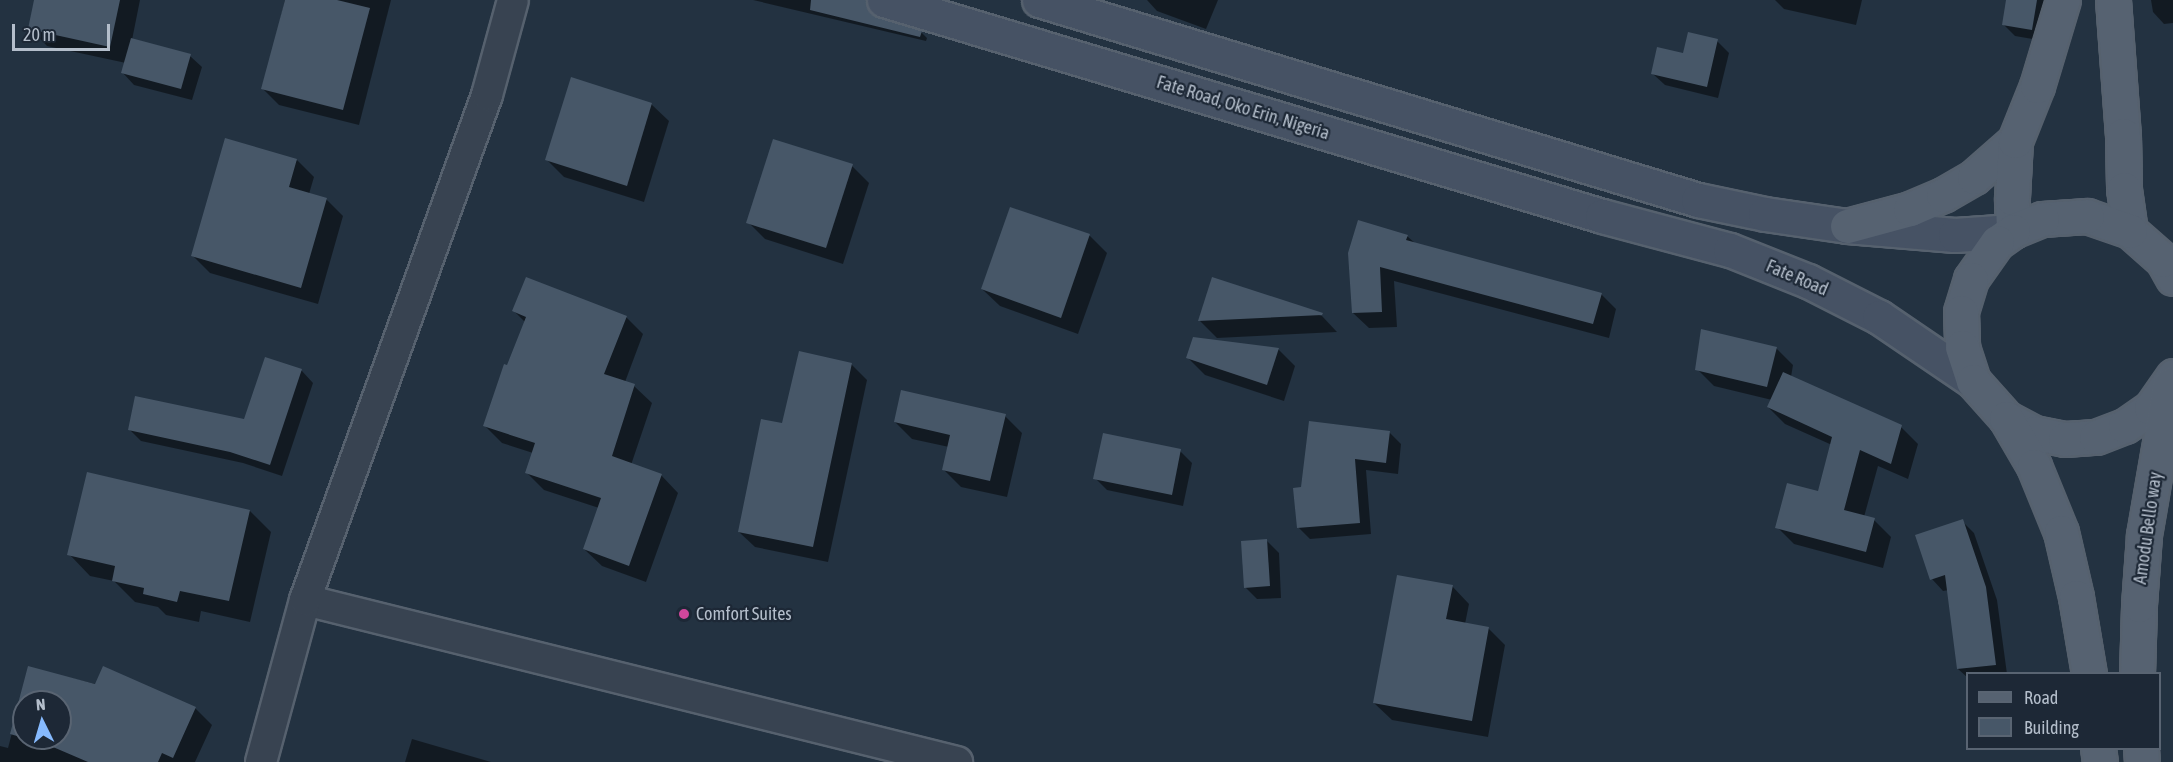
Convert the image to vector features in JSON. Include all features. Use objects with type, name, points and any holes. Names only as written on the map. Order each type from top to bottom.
[{"type":"main road","points":[[2013,231],[2015,141],[2037,86],[2063,0]]},
{"type":"main road","points":[[2113,0],[2123,135],[2124,189],[2130,231]]},
{"type":"main road","points":[[1847,226],[1910,209],[1943,195],[1974,177],[2015,141]]},
{"type":"main road","points":[[2090,672],[2061,532],[2034,466],[2006,418],[1973,381],[1962,347],[1961,312],[1971,279],[1997,242],[2013,231],[2042,219],[2087,216],[2130,231],[2170,267]]},
{"type":"main road","points":[[2006,418],[2034,433],[2065,439],[2096,437],[2125,426],[2170,397]]},
{"type":"main road","name":"Amodu Bello way","points":[[2138,672],[2139,605],[2145,535],[2170,397]]},
{"type":"street","points":[[261,762],[305,600],[487,95],[513,0]]},
{"type":"street","name":"Fate Road, Oko Erin, Nigeria","points":[[884,0],[1602,216]]},
{"type":"street","points":[[1039,0],[1649,185],[1754,212],[1847,226],[1955,235],[2013,231]]},
{"type":"street","name":"Fate Road","points":[[1602,216],[1730,250],[1808,281],[1879,317],[1973,381]]},
{"type":"street","points":[[305,600],[952,761]]},
{"type":"building","points":[[34,0],[120,0],[110,47],[28,29]]},
{"type":"building","points":[[285,0],[337,0],[370,8],[343,110],[261,89]]},
{"type":"building","points":[[811,0],[866,0],[871,13],[922,31],[920,37],[810,10]]},
{"type":"building","points":[[2006,0],[2037,0],[2032,30],[2002,25]]},
{"type":"building","points":[[1688,32],[1718,39],[1707,87],[1651,74],[1657,47],[1683,53]]},
{"type":"building","points":[[131,38],[191,54],[181,89],[121,73]]},
{"type":"building","points":[[571,77],[652,103],[627,186],[545,160]]},
{"type":"building","points":[[225,138],[297,159],[289,187],[327,198],[301,288],[191,256]]},
{"type":"building","points":[[773,139],[853,164],[826,248],[746,223]]},
{"type":"building","points":[[1010,207],[1090,234],[1061,318],[981,289]]},
{"type":"building","points":[[1358,220],[1408,235],[1406,240],[1602,293],[1593,324],[1380,267],[1382,312],[1352,313],[1348,253]]},
{"type":"building","points":[[526,277],[627,316],[604,374],[635,384],[612,456],[662,474],[629,566],[583,549],[601,498],[525,473],[535,443],[483,426],[504,364],[507,365],[526,317],[512,311]]},
{"type":"building","points":[[1212,277],[1323,313],[1322,315],[1198,321]]},
{"type":"building","points":[[1701,329],[1777,347],[1767,387],[1695,370]]},
{"type":"building","points":[[1193,337],[1279,348],[1267,385],[1186,358]]},
{"type":"building","points":[[799,351],[852,363],[813,547],[738,532],[761,419],[782,423]]},
{"type":"building","points":[[265,357],[302,369],[270,465],[230,452],[128,430],[135,396],[244,419]]},
{"type":"building","points":[[1783,372],[1902,425],[1891,464],[1860,450],[1844,510],[1875,518],[1866,552],[1775,528],[1787,483],[1818,491],[1832,437],[1767,407]]},
{"type":"building","points":[[901,390],[1006,414],[990,481],[942,470],[950,435],[894,422]]},
{"type":"building","points":[[1309,421],[1390,431],[1386,463],[1355,459],[1360,523],[1297,528],[1293,488],[1301,487]]},
{"type":"building","points":[[1103,433],[1181,449],[1172,495],[1093,479]]},
{"type":"building","points":[[87,472],[250,510],[229,601],[180,591],[177,602],[143,594],[144,588],[112,581],[115,566],[67,555]]},
{"type":"building","points":[[1963,519],[1986,587],[1996,665],[1957,669],[1945,575],[1930,580],[1915,535]]},
{"type":"building","points":[[1267,539],[1270,586],[1244,588],[1241,541]]},
{"type":"building","points":[[1397,575],[1453,585],[1446,619],[1489,627],[1472,721],[1373,703]]},
{"type":"building","points":[[28,666],[95,684],[103,666],[196,707],[173,758],[162,753],[158,762],[88,762],[60,750],[72,750],[72,690],[22,690]]},
{"type":"place","name":"Comfort Suites","points":[[684,614]]}]
